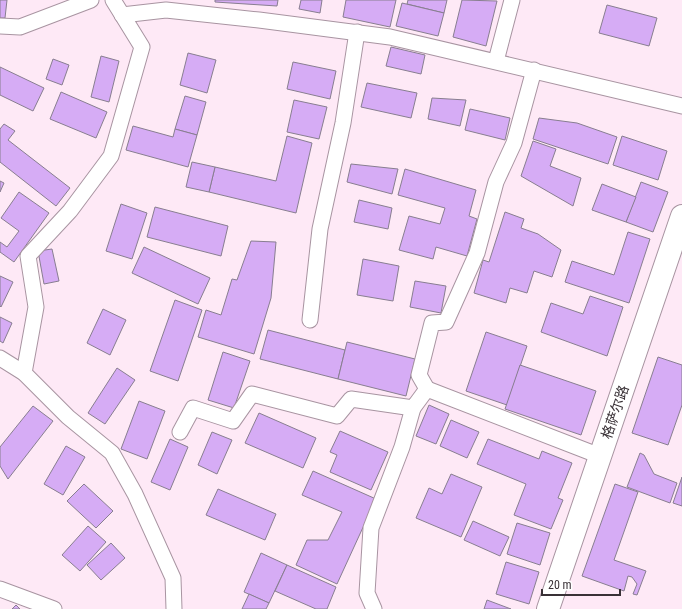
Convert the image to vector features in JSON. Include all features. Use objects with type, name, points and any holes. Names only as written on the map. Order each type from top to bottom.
[{"type":"street","name":"格萨尔路","points":[[548,609],[682,216]]},
{"type":"lane","points":[[0,26],[20,27],[91,0]]},
{"type":"lane","points":[[24,374],[36,307],[28,256],[70,211],[111,156],[142,47],[113,0]]},
{"type":"lane","points":[[496,61],[512,0]]},
{"type":"lane","points":[[122,15],[166,10],[390,37],[682,106]]},
{"type":"lane","points":[[310,320],[320,229],[343,123],[357,32]]},
{"type":"lane","points":[[534,70],[514,144],[496,182],[477,253],[446,322],[432,323],[419,375],[427,390],[600,456]]},
{"type":"lane","points":[[0,358],[24,374],[68,417],[112,453],[136,494],[173,578],[174,609]]},
{"type":"lane","points":[[374,609],[367,593],[371,528],[402,447],[413,408],[427,390]]},
{"type":"lane","points":[[180,432],[193,408],[233,421],[252,394],[337,416],[351,399],[413,408]]},
{"type":"lane","points":[[0,589],[54,609]]},
{"type":"building","points":[[0,0],[7,0],[5,18],[0,18]]},
{"type":"building","points":[[215,0],[278,0],[277,6],[215,2]]},
{"type":"building","points":[[301,0],[322,0],[320,13],[299,9]]},
{"type":"building","points":[[346,0],[396,0],[390,27],[343,17]]},
{"type":"building","points":[[408,0],[447,0],[444,13],[407,4]]},
{"type":"building","points":[[462,0],[497,1],[486,46],[453,37]]},
{"type":"building","points":[[402,3],[444,13],[438,36],[396,26]]},
{"type":"building","points":[[607,5],[657,18],[649,46],[599,33]]},
{"type":"building","points":[[391,47],[425,55],[421,74],[386,66]]},
{"type":"building","points":[[188,53],[216,60],[207,93],[180,85]]},
{"type":"building","points":[[101,56],[119,61],[109,102],[91,97]]},
{"type":"building","points":[[53,59],[69,65],[62,85],[46,79]]},
{"type":"building","points":[[293,62],[336,71],[330,99],[287,89]]},
{"type":"building","points":[[0,67],[44,88],[33,111],[0,95]]},
{"type":"building","points":[[367,83],[417,93],[411,118],[361,107]]},
{"type":"building","points":[[61,92],[107,112],[96,138],[50,119]]},
{"type":"building","points":[[185,96],[206,102],[197,135],[175,129]]},
{"type":"building","points":[[432,98],[466,100],[460,126],[428,119]]},
{"type":"building","points":[[294,100],[327,107],[319,139],[287,132]]},
{"type":"building","points":[[470,109],[510,118],[505,140],[465,130]]},
{"type":"building","points":[[539,118],[577,123],[617,137],[608,164],[533,139]]},
{"type":"building","points":[[4,124],[15,131],[8,140],[70,188],[56,206],[0,162],[0,129]]},
{"type":"building","points":[[133,126],[173,137],[175,129],[197,135],[188,167],[126,150]]},
{"type":"building","points":[[287,136],[312,143],[296,213],[209,192],[215,167],[276,181]]},
{"type":"building","points":[[622,136],[667,151],[658,180],[613,165]]},
{"type":"building","points":[[533,141],[556,149],[550,166],[581,178],[573,206],[521,176]]},
{"type":"building","points":[[192,162],[215,167],[209,192],[186,187]]},
{"type":"building","points":[[351,164],[398,169],[392,194],[347,182]]},
{"type":"building","points":[[405,169],[476,190],[469,216],[477,219],[467,256],[436,247],[433,259],[399,250],[409,216],[440,224],[445,208],[398,195]]},
{"type":"building","points":[[0,181],[4,183],[0,192]]},
{"type":"building","points":[[641,182],[668,192],[653,232],[626,222]]},
{"type":"building","points":[[602,184],[636,197],[626,222],[592,210]]},
{"type":"building","points":[[19,192],[49,213],[14,262],[0,252],[0,242],[7,247],[19,231],[1,218]]},
{"type":"building","points":[[359,200],[392,208],[388,229],[354,222]]},
{"type":"building","points":[[121,204],[147,213],[132,259],[106,251]]},
{"type":"building","points":[[155,207],[228,226],[221,256],[147,237]]},
{"type":"building","points":[[505,212],[524,219],[521,228],[538,234],[561,250],[552,277],[534,271],[527,293],[510,288],[506,303],[474,293],[483,260],[489,262]]},
{"type":"building","points":[[628,232],[650,239],[629,303],[565,282],[572,261],[614,275]]},
{"type":"building","points":[[251,241],[276,242],[271,298],[254,354],[198,337],[206,310],[221,315],[232,279],[237,280]]},
{"type":"building","points":[[144,247],[210,278],[198,304],[132,273]]},
{"type":"building","points":[[52,249],[59,281],[44,284],[38,251]]},
{"type":"building","points":[[363,259],[399,266],[393,301],[357,295]]},
{"type":"building","points":[[0,276],[13,282],[1,307],[0,306]]},
{"type":"building","points":[[415,281],[446,286],[441,313],[410,307]]},
{"type":"building","points":[[590,296],[623,307],[607,356],[541,332],[551,303],[583,314]]},
{"type":"building","points":[[175,300],[202,310],[178,381],[150,371]]},
{"type":"building","points":[[103,309],[126,320],[110,355],[87,343]]},
{"type":"building","points":[[0,317],[12,323],[3,343],[0,341]]},
{"type":"building","points":[[268,330],[345,350],[338,379],[260,359]]},
{"type":"building","points":[[486,332],[527,346],[507,405],[466,391]]},
{"type":"building","points":[[347,342],[415,359],[406,396],[338,379]]},
{"type":"building","points":[[223,352],[250,361],[234,408],[208,400]]},
{"type":"building","points":[[658,357],[682,365],[682,405],[668,445],[632,433]]},
{"type":"building","points":[[520,365],[596,391],[581,435],[505,409]]},
{"type":"building","points":[[117,368],[135,380],[105,424],[88,413]]},
{"type":"building","points":[[139,401],[165,411],[147,459],[121,449]]},
{"type":"building","points":[[429,405],[449,414],[436,444],[416,436]]},
{"type":"building","points":[[33,406],[53,421],[8,479],[0,466],[0,447]]},
{"type":"building","points":[[259,413],[316,438],[303,468],[245,443]]},
{"type":"building","points":[[451,420],[479,432],[467,458],[440,446]]},
{"type":"building","points":[[340,431],[388,452],[371,490],[330,472],[337,455],[330,452]]},
{"type":"building","points":[[212,432],[232,440],[217,474],[198,465]]},
{"type":"building","points":[[170,439],[188,447],[170,490],[151,482]]},
{"type":"building","points":[[488,439],[539,459],[542,451],[572,463],[558,498],[563,500],[551,529],[514,515],[526,484],[477,464]]},
{"type":"building","points":[[66,446],[85,457],[63,495],[44,484]]},
{"type":"building","points":[[640,453],[644,455],[654,474],[677,483],[670,503],[627,487]]},
{"type":"building","points":[[313,471],[376,499],[337,584],[296,565],[307,540],[328,540],[342,512],[302,495]]},
{"type":"building","points":[[451,474],[482,487],[461,537],[416,518],[429,488],[442,494]]},
{"type":"building","points":[[682,477],[682,506],[673,503]]},
{"type":"building","points":[[84,484],[113,511],[96,528],[67,501]]},
{"type":"building","points":[[615,484],[638,492],[614,560],[646,571],[637,595],[633,594],[637,584],[632,577],[628,576],[624,591],[582,576]]},
{"type":"building","points":[[218,489],[276,514],[265,540],[206,515]]},
{"type":"building","points":[[473,521],[509,537],[500,556],[464,540]]},
{"type":"building","points":[[517,523],[550,533],[540,565],[507,554]]},
{"type":"building","points":[[88,526],[106,542],[80,571],[62,555]]},
{"type":"building","points":[[111,543],[125,558],[101,580],[87,565]]},
{"type":"building","points":[[261,553],[287,565],[269,603],[244,592]]},
{"type":"building","points":[[506,562],[539,572],[529,604],[496,594]]},
{"type":"building","points":[[287,565],[336,587],[327,609],[316,609],[275,591]]},
{"type":"building","points":[[249,594],[269,603],[266,609],[242,609]]},
{"type":"building","points":[[487,600],[511,609],[484,609]]},
{"type":"building","points":[[16,605],[20,609],[12,609]]}]
